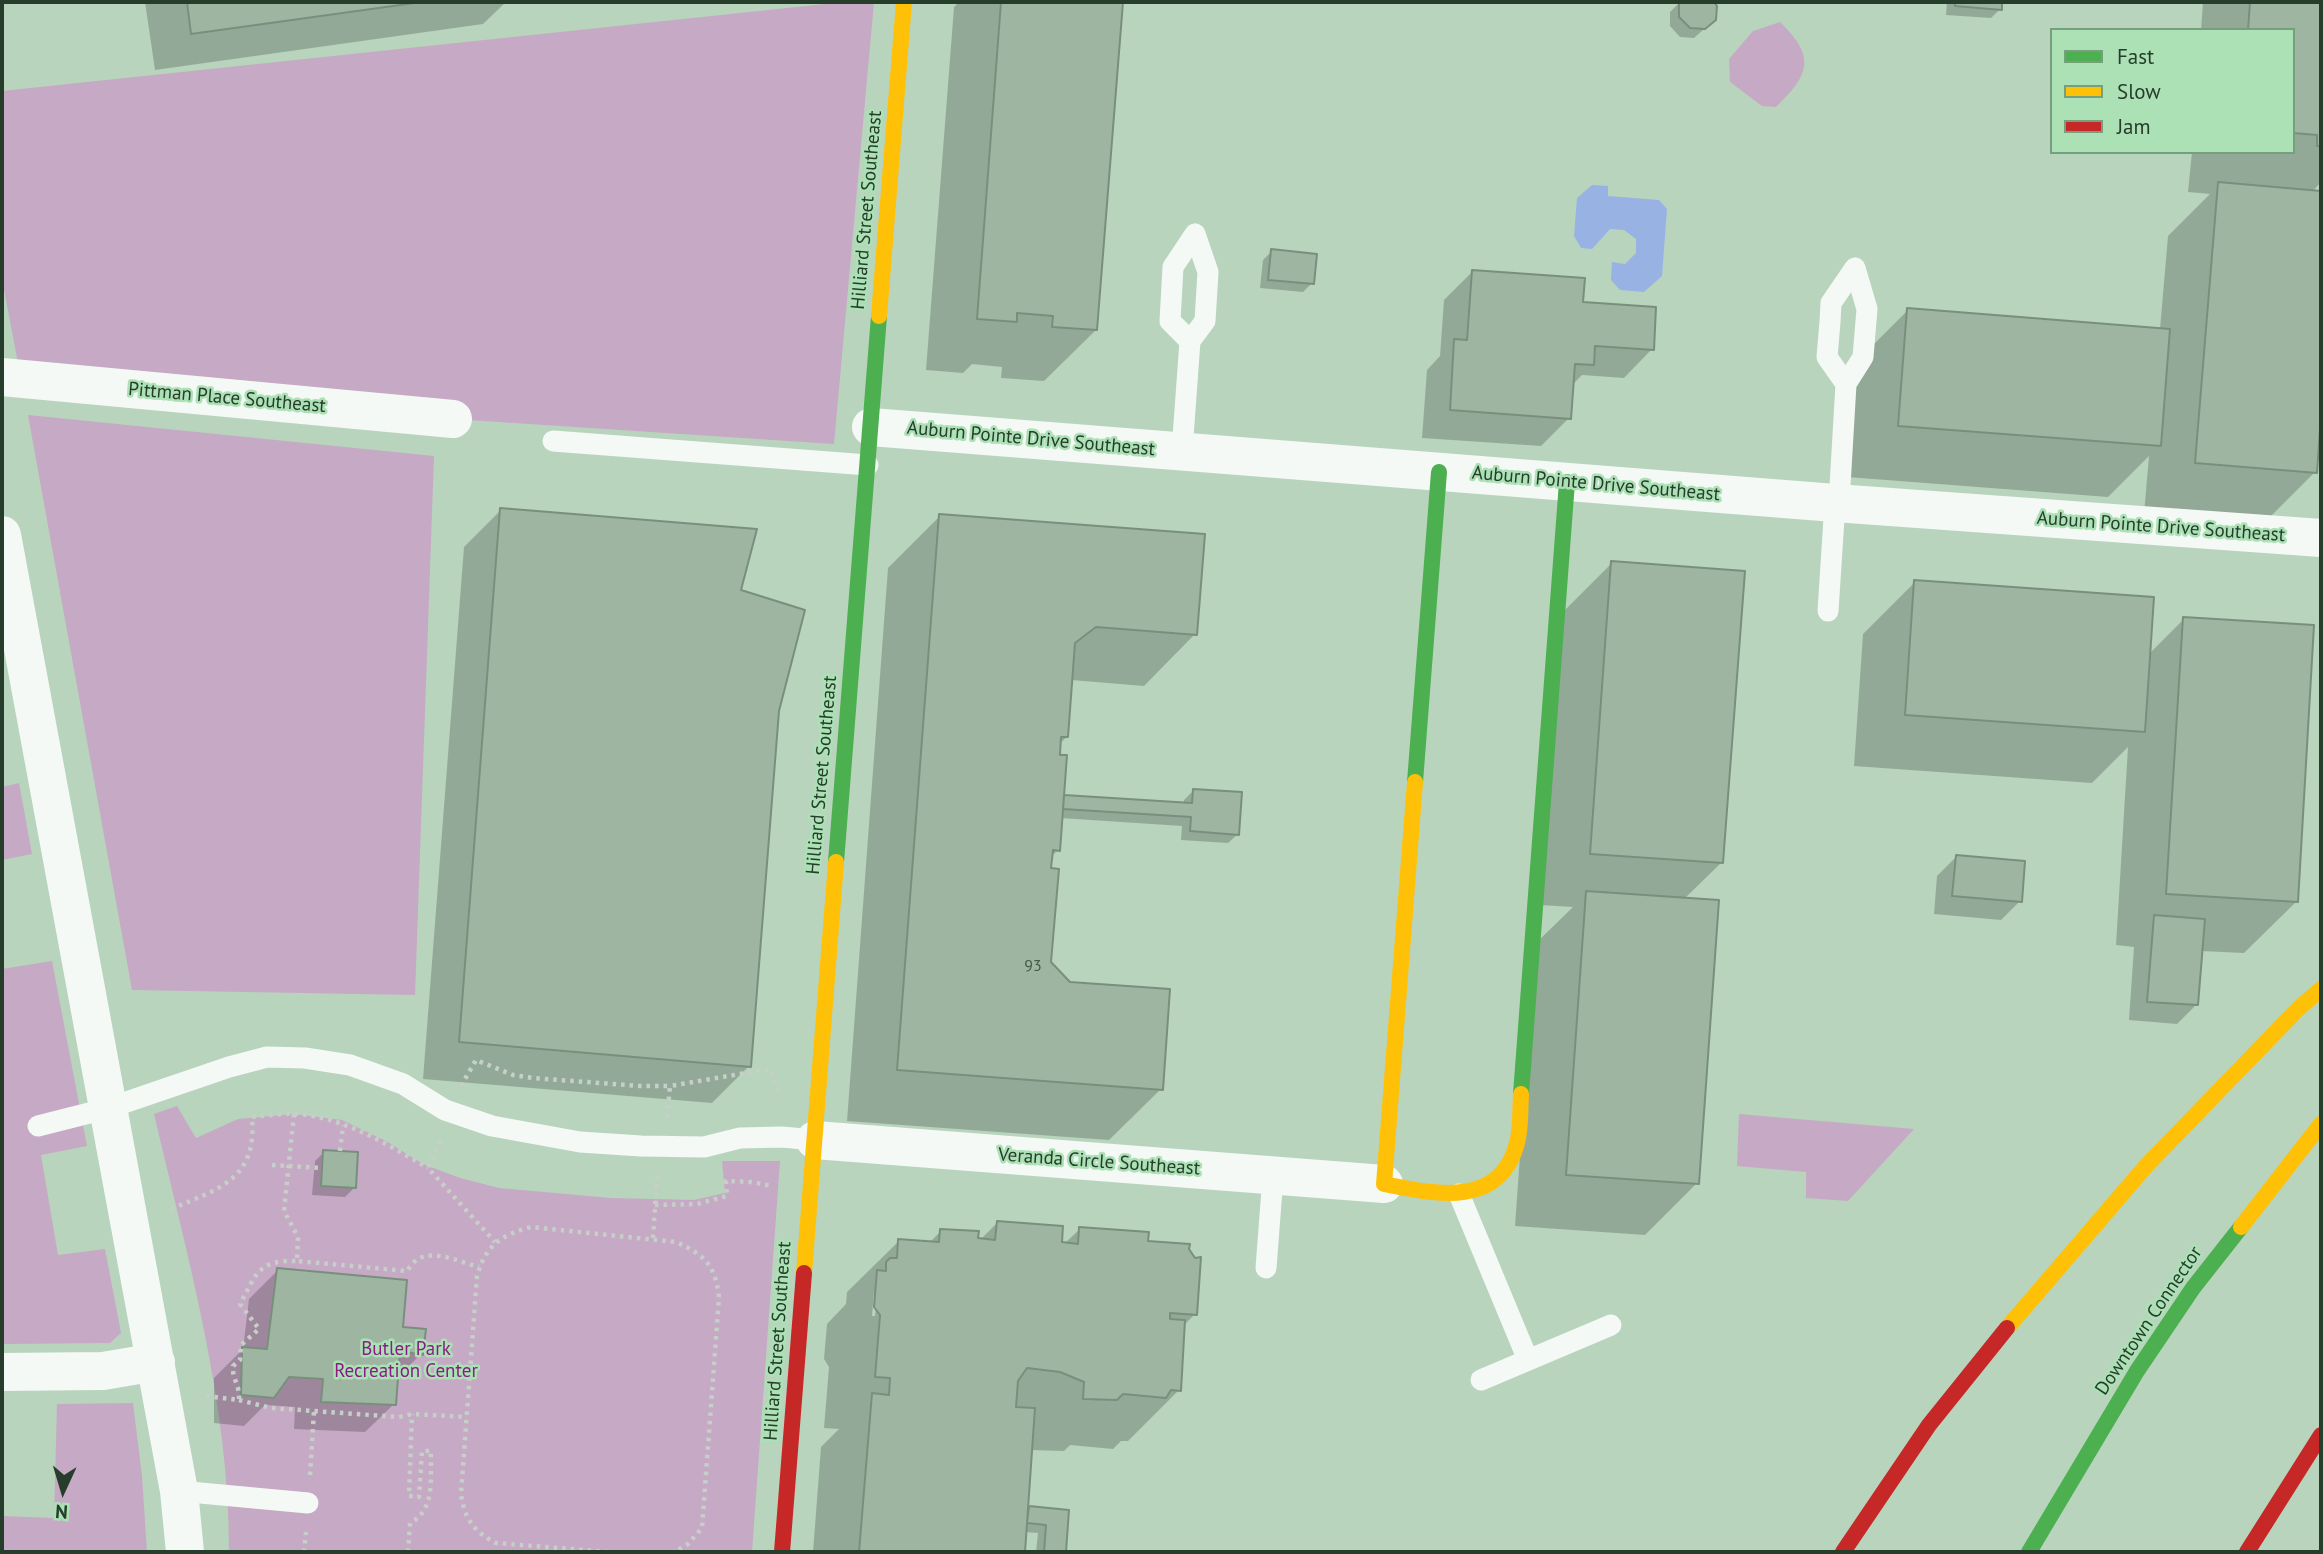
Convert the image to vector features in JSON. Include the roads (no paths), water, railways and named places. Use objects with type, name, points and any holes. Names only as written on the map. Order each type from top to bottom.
[{"type":"main road","name":"Hilliard Street Southeast","points":[[782,1552],[904,2]]},
{"type":"main road","points":[[1439,471],[1384,1184],[1435,1194],[1471,1193],[1496,1180],[1506,1169],[1517,1143],[1567,482]]},
{"type":"main road","points":[[1843,1552],[1929,1425],[1970,1372],[2146,1166],[2298,1009],[2321,989]]},
{"type":"main road","name":"Downtown Connector","points":[[2029,1552],[2137,1371],[2193,1289],[2321,1124]]},
{"type":"main road","points":[[2247,1552],[2321,1435]]},
{"type":"street","name":"Pittman Place Southeast","points":[[2,377],[453,419]]},
{"type":"street","name":"Auburn Pointe Drive Southeast","points":[[870,427],[2321,538]]},
{"type":"street","points":[[2,535],[8,605],[109,1108],[179,1491],[185,1552]]},
{"type":"street","name":"Veranda Circle Southeast","points":[[815,1140],[1384,1184]]},
{"type":"street","points":[[2,1372],[103,1371],[156,1362]]},
{"type":"lane","points":[[1182,451],[1190,341]]},
{"type":"lane","points":[[1828,611],[1846,384]]},
{"type":"lane","points":[[553,441],[868,465]]},
{"type":"lane","points":[[38,1126],[109,1108],[229,1067],[267,1057],[305,1058],[350,1065],[403,1084],[445,1110],[492,1126],[580,1142],[704,1147],[740,1138],[782,1137],[815,1140]]},
{"type":"lane","points":[[1266,1268],[1273,1176]]},
{"type":"lane","points":[[1459,1194],[1528,1360]]},
{"type":"lane","points":[[1481,1380],[1611,1325]]},
{"type":"lane","points":[[179,1491],[308,1503]]},
{"type":"water","points":[[1592,185],[1608,186],[1608,196],[1659,200],[1667,209],[1662,276],[1644,292],[1620,290],[1611,280],[1612,262],[1625,264],[1636,253],[1636,239],[1624,230],[1610,229],[1592,249],[1581,248],[1574,236],[1577,198]]},
{"type":"park label","name":"Butler Park Recreation Center","points":[[406,1361]]}]
